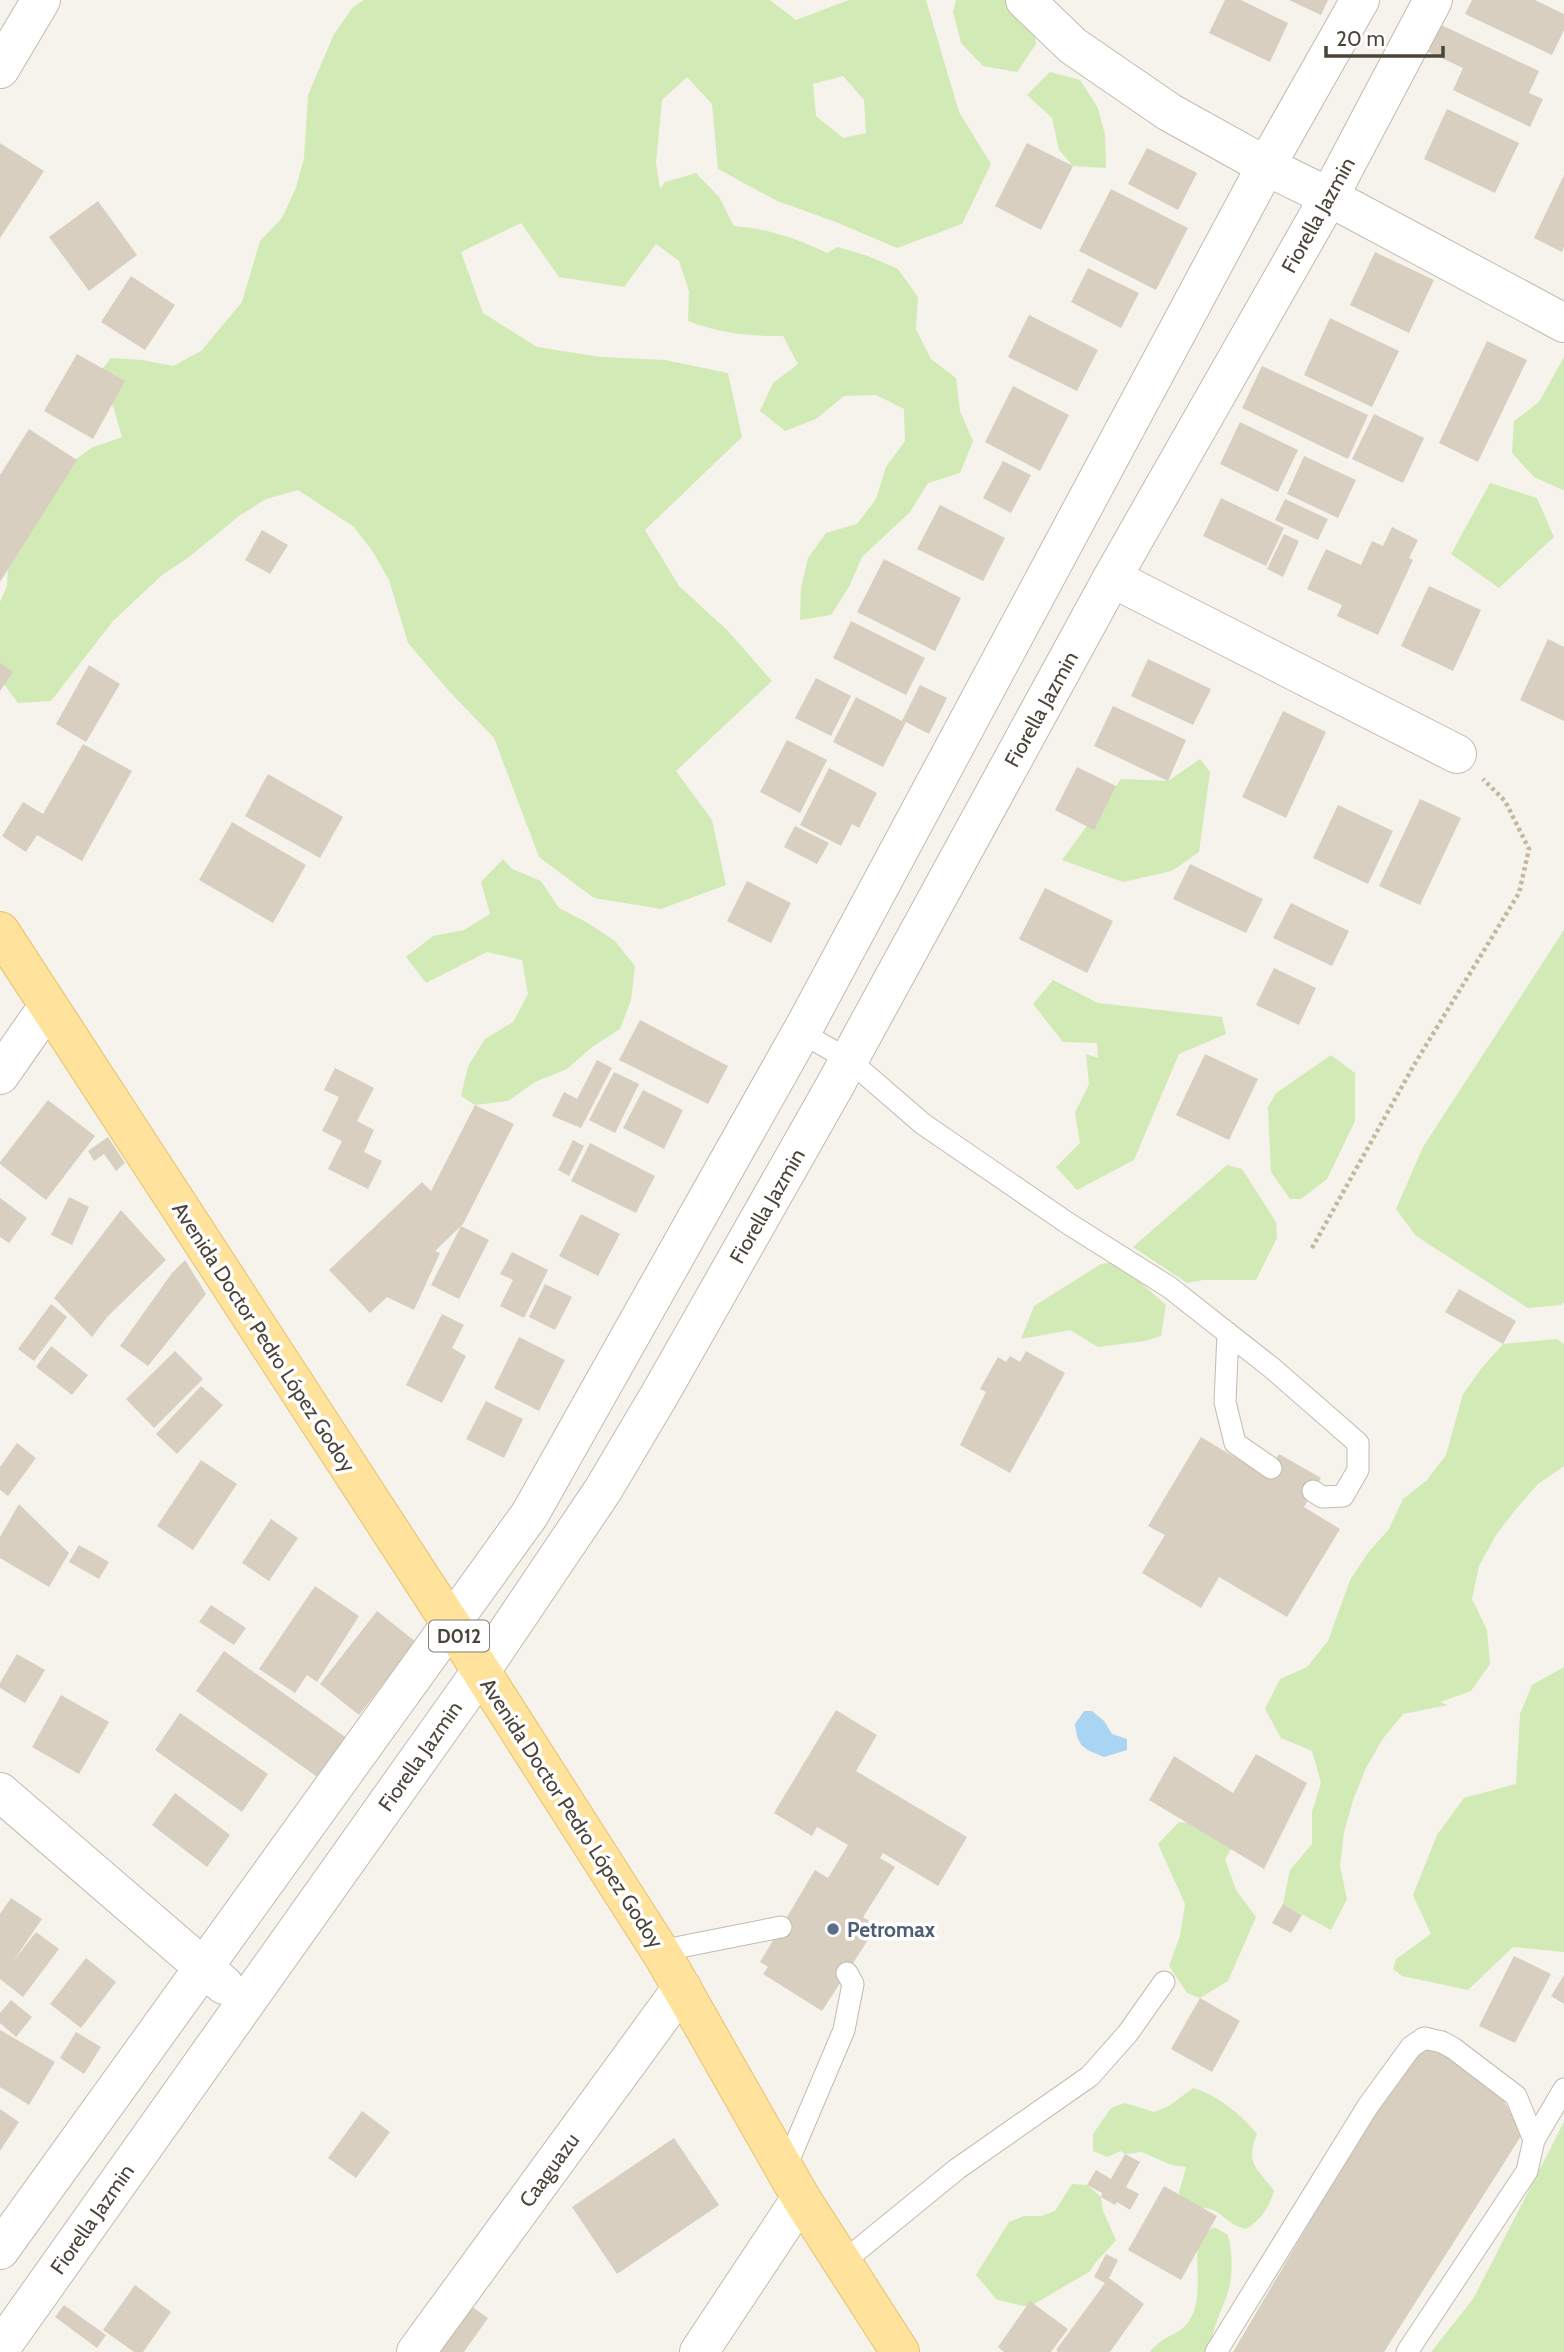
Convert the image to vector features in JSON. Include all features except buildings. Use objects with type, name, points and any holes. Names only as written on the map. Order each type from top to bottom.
[{"type":"main road","name":"Avenida Doctor Pedro López Godoy","points":[[0,931],[451,1624],[660,1951],[793,2183],[900,2352]]},
{"type":"street","points":[[0,69],[41,0]]},
{"type":"street","points":[[1025,0],[1073,46],[1169,112],[1564,323]]},
{"type":"street","points":[[0,2250],[530,1514],[802,1033],[1266,166],[1360,0]]},
{"type":"street","name":"Fiorella Jazmin","points":[[0,2349],[481,1671],[609,1479],[667,1382],[849,1060],[1112,578],[1329,197],[1433,0]]},
{"type":"street","points":[[1112,578],[1457,754]]},
{"type":"street","points":[[0,1075],[48,1006]]},
{"type":"street","points":[[0,1792],[246,2004]]},
{"type":"street","name":"Caaguazu","points":[[416,2352],[682,1988]]},
{"type":"street","points":[[699,2352],[793,2183]]},
{"type":"lane","points":[[802,1033],[849,1060],[923,1124],[1069,1224],[1168,1287],[1272,1368],[1358,1443],[1358,1470],[1343,1496],[1322,1497],[1312,1492]]},
{"type":"lane","points":[[1228,1333],[1225,1402],[1236,1443],[1271,1468]]},
{"type":"lane","points":[[660,1951],[781,1927]]},
{"type":"lane","points":[[793,2183],[845,2030],[853,1984],[847,1973]]},
{"type":"lane","points":[[843,2262],[957,2169],[1090,2076],[1128,2033],[1164,1982]]},
{"type":"lane","points":[[1216,2352],[1368,2105],[1411,2047],[1417,2043],[1424,2039],[1442,2042],[1516,2096],[1534,2140]]},
{"type":"lane","points":[[1407,2352],[1527,2171],[1534,2140],[1564,2089]]},
{"type":"path","points":[[1312,1248],[1415,1065],[1518,893],[1529,849],[1505,800],[1457,754]]},
{"type":"green space","points":[[364,0],[770,0],[796,20],[849,0],[926,0],[959,112],[991,164],[962,224],[897,248],[777,201],[718,169],[712,104],[687,77],[662,100],[656,163],[660,189],[665,182],[696,173],[719,197],[734,226],[782,235],[827,253],[837,247],[898,269],[918,297],[916,329],[931,359],[956,378],[960,411],[973,441],[960,473],[928,483],[910,512],[862,557],[849,587],[831,615],[800,620],[801,588],[808,558],[826,533],[857,524],[876,499],[886,467],[905,441],[904,409],[876,395],[844,396],[816,419],[785,431],[760,411],[773,383],[798,364],[783,336],[735,333],[688,321],[689,291],[679,261],[656,244],[624,287],[559,277],[521,223],[461,252],[483,313],[537,347],[601,357],[665,360],[728,373],[742,437],[645,530],[679,586],[728,631],[772,681],[676,771],[712,820],[726,885],[661,909],[594,898],[539,857],[494,738],[408,643],[389,580],[373,552],[354,527],[298,490],[266,499],[239,516],[161,576],[113,621],[51,701],[18,703],[0,679],[0,602],[7,586],[10,521],[52,477],[91,448],[122,437],[113,406],[90,384],[111,358],[143,360],[173,366],[201,351],[242,302],[260,241],[282,218],[296,188],[304,158],[308,95],[334,34],[353,7]],"holes":[[[843,76],[864,100],[866,133],[843,138],[816,116],[813,84]]]},
{"type":"green space","points":[[956,0],[1026,0],[1032,11],[1036,44],[1017,72],[983,66],[961,43],[953,12]]},
{"type":"green space","points":[[1050,72],[1080,80],[1098,108],[1105,135],[1106,168],[1073,166],[1059,150],[1052,118],[1027,95]]},
{"type":"green space","points":[[1564,357],[1563,490],[1534,477],[1512,453],[1514,421],[1539,402]]},
{"type":"green space","points":[[1490,483],[1537,498],[1554,537],[1499,588],[1451,554]]},
{"type":"green space","points":[[1200,759],[1210,772],[1199,852],[1172,871],[1123,882],[1062,860],[1121,779],[1168,781]]},
{"type":"green space","points":[[503,859],[512,869],[541,881],[559,908],[615,941],[635,966],[631,1000],[620,1029],[592,1047],[567,1069],[535,1082],[508,1101],[475,1105],[461,1096],[468,1066],[485,1039],[513,1022],[528,994],[522,960],[487,952],[426,983],[406,957],[433,936],[464,930],[490,914],[481,882]]},
{"type":"green space","points":[[1564,930],[1564,1302],[1561,1305],[1528,1308],[1416,1236],[1396,1209],[1423,1147]]},
{"type":"green space","points":[[1053,980],[1098,1003],[1222,1017],[1226,1034],[1179,1054],[1134,1160],[1077,1190],[1056,1167],[1080,1143],[1075,1113],[1089,1084],[1086,1054],[1098,1058],[1097,1043],[1063,1042],[1033,1004]]},
{"type":"green space","points":[[1331,1055],[1355,1073],[1355,1121],[1327,1179],[1301,1199],[1290,1199],[1271,1172],[1268,1107],[1276,1093]]},
{"type":"green space","points":[[1227,1165],[1242,1169],[1276,1222],[1277,1238],[1256,1280],[1203,1280],[1187,1283],[1133,1247]]},
{"type":"green space","points":[[1117,1262],[1166,1305],[1161,1336],[1145,1341],[1098,1347],[1070,1330],[1021,1339],[1034,1306],[1101,1264]]},
{"type":"green space","points":[[1557,1339],[1564,1344],[1564,1466],[1538,1484],[1516,1509],[1496,1535],[1479,1566],[1472,1599],[1487,1630],[1490,1664],[1471,1691],[1440,1702],[1448,1705],[1403,1714],[1382,1740],[1366,1768],[1344,1832],[1340,1866],[1347,1899],[1331,1930],[1283,1904],[1290,1870],[1312,1844],[1312,1812],[1321,1783],[1312,1751],[1281,1738],[1265,1709],[1280,1679],[1307,1667],[1328,1641],[1350,1580],[1368,1553],[1389,1529],[1403,1499],[1427,1480],[1446,1455],[1463,1394],[1481,1369],[1503,1344]]},
{"type":"green space","points":[[1564,1667],[1564,1952],[1513,1947],[1468,1990],[1402,1976],[1393,1969],[1396,1959],[1431,1934],[1413,1895],[1437,1835],[1464,1798],[1516,1784],[1520,1714],[1532,1685]]},
{"type":"green space","points":[[1179,1822],[1209,1825],[1232,1848],[1225,1859],[1236,1890],[1256,1917],[1228,1981],[1200,1998],[1187,1993],[1169,1966],[1180,1936],[1185,1904],[1158,1844]]},
{"type":"green space","points":[[1193,2088],[1228,2106],[1257,2134],[1253,2159],[1258,2171],[1274,2191],[1264,2213],[1246,2229],[1235,2225],[1214,2210],[1188,2207],[1179,2193],[1186,2167],[1171,2165],[1142,2152],[1125,2154],[1121,2151],[1107,2157],[1093,2151],[1093,2134],[1111,2108],[1125,2103],[1154,2112],[1169,2106]]},
{"type":"green space","points":[[1564,2122],[1564,2352],[1431,2352],[1473,2299]]},
{"type":"green space","points":[[1072,2184],[1087,2185],[1101,2197],[1103,2211],[1116,2240],[1090,2271],[1094,2269],[1029,2307],[997,2300],[976,2275],[1009,2222],[1024,2216],[1041,2216],[1055,2211]]},
{"type":"green space","points":[[1214,2227],[1228,2235],[1232,2265],[1228,2293],[1215,2326],[1211,2352],[1150,2352],[1158,2343],[1185,2326],[1192,2317],[1197,2295],[1200,2236]]},
{"type":"water","points":[[1084,1711],[1092,1711],[1104,1721],[1112,1734],[1127,1739],[1127,1750],[1104,1757],[1083,1746],[1075,1724]]},
{"type":"place","name":"Petromax","points":[[833,1929]]}]
